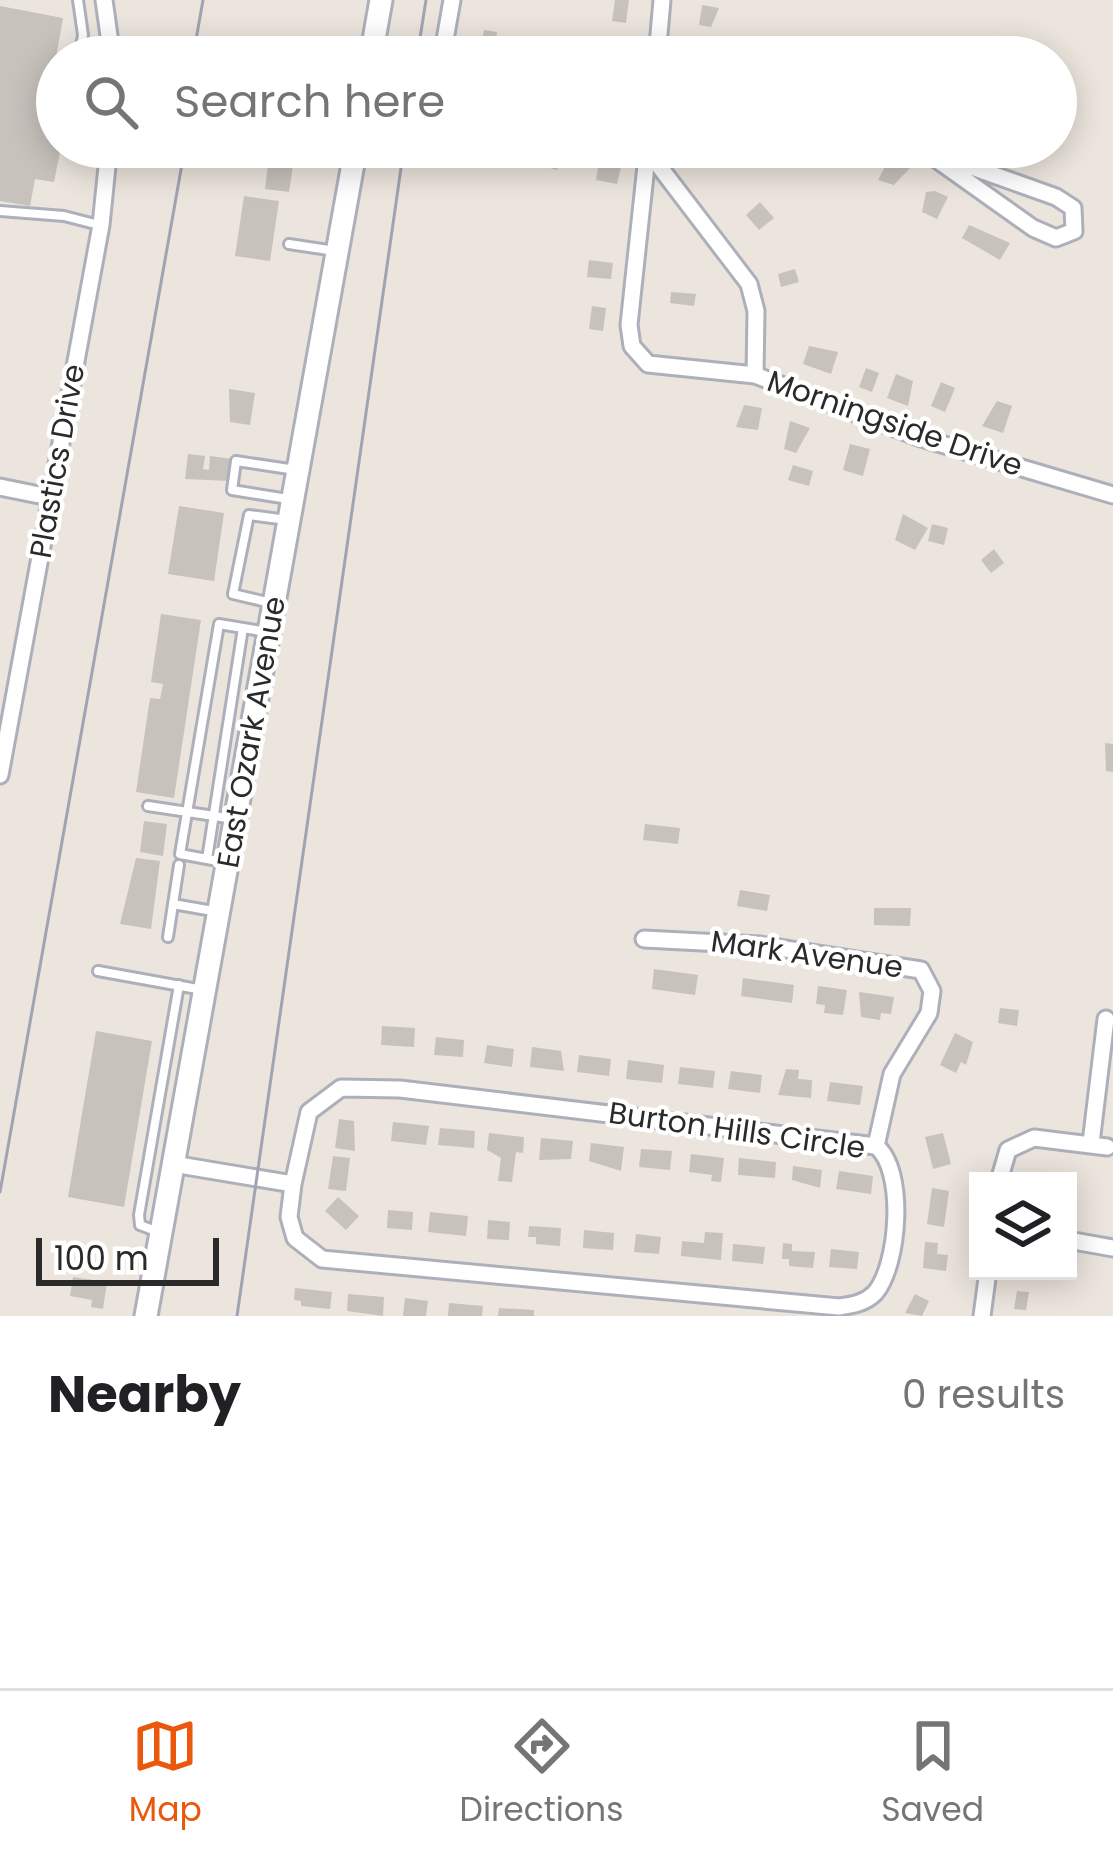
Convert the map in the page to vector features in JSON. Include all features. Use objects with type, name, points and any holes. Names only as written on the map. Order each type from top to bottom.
[{"type":"main road","points":[[375,36],[382,0]]},
{"type":"main road","name":"East Ozark Avenue","points":[[146,1316],[218,912],[217,861],[240,794],[241,723],[260,684],[352,168]]},
{"type":"street","points":[[104,0],[109,36]]},
{"type":"street","points":[[446,36],[452,0]]},
{"type":"street","points":[[659,36],[662,0]]},
{"type":"street","name":"Plastics Drive","points":[[0,775],[7,697],[49,497],[107,168]]},
{"type":"street","name":"Morningside Drive","points":[[645,168],[629,325],[632,346],[656,367],[755,375],[921,438],[1113,495]]},
{"type":"street","points":[[662,168],[749,284],[756,310],[755,375]]},
{"type":"street","points":[[950,168],[1033,228],[1056,238],[1074,231],[1072,208],[1056,197],[977,168]]},
{"type":"street","points":[[0,488],[49,497]]},
{"type":"street","name":"Mark Avenue","points":[[644,939],[743,943],[921,970],[932,991],[929,1013],[898,1058],[876,1146]]},
{"type":"street","points":[[1001,1172],[1003,1158],[1025,1139],[1099,1145],[1106,1019]]},
{"type":"street","name":"Burton Hills Circle","points":[[341,1088],[400,1088],[876,1146],[890,1161],[896,1192],[885,1272],[867,1299],[839,1307],[322,1259],[301,1246],[291,1228],[293,1184],[309,1112],[341,1088]]},
{"type":"street","points":[[173,1164],[293,1184]]},
{"type":"street","points":[[1077,1242],[1113,1248]]},
{"type":"street","points":[[982,1316],[987,1280]]},
{"type":"lane","points":[[78,0],[83,36]]},
{"type":"lane","points":[[0,211],[64,216],[100,225]]},
{"type":"lane","points":[[289,244],[337,252]]},
{"type":"lane","points":[[290,510],[232,490],[236,461],[297,470]]},
{"type":"lane","points":[[274,604],[233,594],[249,515],[290,510]]},
{"type":"lane","points":[[243,628],[236,682],[241,723],[216,790],[208,833],[217,861],[180,854],[188,830],[186,810],[219,624],[269,632]]},
{"type":"lane","points":[[236,682],[260,684]]},
{"type":"lane","points":[[216,790],[240,794]]},
{"type":"lane","points":[[148,806],[235,819]]},
{"type":"lane","points":[[168,937],[179,865]]},
{"type":"lane","points":[[173,904],[218,912]]},
{"type":"lane","points":[[98,971],[205,990]]},
{"type":"lane","points":[[161,1232],[146,1229],[139,1215],[179,985]]},
{"type":"lane","points":[[165,1066],[190,1072]]},
{"type":"building","points":[[615,0],[629,0],[626,23],[612,21]]},
{"type":"building","points":[[702,5],[719,8],[711,27],[699,25]]},
{"type":"building","points":[[0,6],[63,18],[60,36],[36,36],[36,168],[57,168],[54,182],[35,179],[30,206],[0,201]]},
{"type":"building","points":[[268,168],[293,168],[289,192],[265,189]]},
{"type":"building","points":[[598,168],[621,168],[617,184],[596,180]]},
{"type":"building","points":[[884,168],[910,168],[894,185],[878,180]]},
{"type":"building","points":[[926,192],[948,197],[937,219],[922,212]]},
{"type":"building","points":[[244,196],[279,201],[270,261],[235,256]]},
{"type":"building","points":[[760,202],[774,218],[759,230],[746,215]]},
{"type":"building","points":[[969,225],[1010,243],[1000,260],[962,238]]},
{"type":"building","points":[[589,260],[613,263],[611,279],[587,277]]},
{"type":"building","points":[[795,269],[799,282],[781,287],[778,274]]},
{"type":"building","points":[[671,292],[696,294],[694,306],[670,303]]},
{"type":"building","points":[[592,306],[606,308],[603,331],[589,329]]},
{"type":"building","points":[[809,346],[838,352],[831,374],[803,364]]},
{"type":"building","points":[[866,368],[879,373],[872,392],[859,387]]},
{"type":"building","points":[[896,374],[913,381],[908,406],[887,398]]},
{"type":"building","points":[[941,382],[955,388],[945,412],[931,406]]},
{"type":"building","points":[[229,389],[255,393],[250,425],[230,422]]},
{"type":"building","points":[[997,401],[1012,406],[1003,433],[982,426]]},
{"type":"building","points":[[744,405],[762,408],[758,430],[736,427]]},
{"type":"building","points":[[790,421],[810,428],[796,453],[784,449]]},
{"type":"building","points":[[850,444],[870,449],[863,476],[843,470]]},
{"type":"building","points":[[188,454],[205,456],[203,469],[209,470],[210,456],[232,459],[229,481],[185,479]]},
{"type":"building","points":[[793,465],[813,471],[809,486],[788,480]]},
{"type":"building","points":[[179,506],[224,513],[214,581],[168,574]]},
{"type":"building","points":[[903,514],[928,528],[915,550],[895,540]]},
{"type":"building","points":[[932,524],[948,528],[944,545],[928,541]]},
{"type":"building","points":[[994,549],[1004,563],[991,573],[981,560]]},
{"type":"building","points":[[161,614],[201,620],[174,798],[136,792],[150,698],[160,699],[163,684],[151,682]]},
{"type":"building","points":[[1105,743],[1113,744],[1113,772],[1106,771]]},
{"type":"building","points":[[144,821],[167,824],[163,856],[140,852]]},
{"type":"building","points":[[645,824],[680,828],[678,844],[643,840]]},
{"type":"building","points":[[136,858],[160,861],[151,929],[120,924]]},
{"type":"building","points":[[740,890],[770,895],[767,911],[737,906]]},
{"type":"building","points":[[874,908],[911,908],[910,926],[874,925]]},
{"type":"building","points":[[654,969],[698,975],[695,995],[652,989]]},
{"type":"building","points":[[743,978],[794,985],[792,1003],[741,996]]},
{"type":"building","points":[[818,986],[847,990],[843,1015],[824,1013],[825,1005],[816,1004]]},
{"type":"building","points":[[859,992],[894,997],[891,1014],[881,1013],[880,1020],[861,1017]]},
{"type":"building","points":[[1000,1008],[1019,1010],[1017,1026],[998,1023]]},
{"type":"building","points":[[382,1026],[415,1028],[414,1047],[381,1045]]},
{"type":"building","points":[[96,1031],[152,1041],[124,1207],[68,1197]]},
{"type":"building","points":[[955,1033],[973,1042],[966,1065],[961,1062],[956,1073],[940,1065]]},
{"type":"building","points":[[436,1037],[464,1040],[463,1057],[434,1055]]},
{"type":"building","points":[[487,1045],[514,1049],[512,1067],[484,1063]]},
{"type":"building","points":[[532,1047],[561,1051],[564,1071],[530,1067]]},
{"type":"building","points":[[579,1055],[611,1059],[609,1076],[577,1072]]},
{"type":"building","points":[[628,1060],[664,1065],[662,1083],[626,1079]]},
{"type":"building","points":[[680,1067],[715,1071],[713,1088],[678,1084]]},
{"type":"building","points":[[786,1069],[799,1070],[798,1079],[812,1080],[811,1098],[778,1095]]},
{"type":"building","points":[[731,1071],[762,1075],[760,1093],[728,1089]]},
{"type":"building","points":[[830,1082],[863,1086],[860,1105],[827,1101]]},
{"type":"building","points":[[339,1119],[354,1121],[355,1151],[335,1148]]},
{"type":"building","points":[[393,1122],[429,1126],[426,1145],[391,1141]]},
{"type":"building","points":[[440,1128],[475,1131],[474,1148],[438,1145]]},
{"type":"building","points":[[489,1133],[524,1137],[523,1153],[516,1152],[512,1182],[498,1181],[501,1158],[487,1150]]},
{"type":"building","points":[[943,1133],[951,1164],[933,1169],[925,1137]]},
{"type":"building","points":[[541,1138],[573,1141],[571,1159],[539,1160]]},
{"type":"building","points":[[591,1143],[624,1147],[621,1171],[589,1161]]},
{"type":"building","points":[[641,1149],[672,1151],[670,1170],[639,1167]]},
{"type":"building","points":[[691,1154],[724,1158],[721,1182],[711,1181],[712,1175],[689,1172]]},
{"type":"building","points":[[333,1156],[350,1158],[346,1191],[328,1189]]},
{"type":"building","points":[[739,1158],[776,1162],[775,1178],[738,1175]]},
{"type":"building","points":[[793,1166],[822,1170],[820,1188],[792,1180]]},
{"type":"building","points":[[839,1171],[873,1176],[871,1194],[836,1189]]},
{"type":"building","points":[[932,1188],[949,1191],[944,1227],[927,1224]]},
{"type":"building","points":[[338,1197],[359,1216],[346,1230],[325,1211]]},
{"type":"building","points":[[388,1210],[413,1212],[412,1230],[387,1228]]},
{"type":"building","points":[[430,1212],[468,1216],[466,1236],[428,1232]]},
{"type":"building","points":[[488,1220],[510,1222],[509,1240],[487,1239]]},
{"type":"building","points":[[529,1226],[561,1228],[560,1246],[536,1244],[536,1237],[528,1237]]},
{"type":"building","points":[[584,1230],[614,1233],[613,1250],[583,1248]]},
{"type":"building","points":[[705,1232],[723,1233],[721,1260],[681,1256],[682,1241],[704,1243]]},
{"type":"building","points":[[636,1234],[661,1237],[659,1254],[634,1252]]},
{"type":"building","points":[[925,1242],[938,1243],[937,1254],[948,1255],[946,1271],[923,1268]]},
{"type":"building","points":[[783,1243],[792,1244],[792,1251],[815,1252],[813,1268],[789,1266],[789,1259],[782,1259]]},
{"type":"building","points":[[733,1244],[765,1247],[763,1264],[732,1261]]},
{"type":"building","points":[[831,1249],[859,1252],[857,1269],[829,1267]]},
{"type":"building","points":[[73,1277],[107,1282],[103,1309],[91,1307],[92,1300],[70,1296]]},
{"type":"building","points":[[295,1288],[332,1292],[330,1309],[301,1306],[301,1301],[294,1300]]},
{"type":"building","points":[[1017,1291],[1029,1292],[1026,1310],[1014,1309]]},
{"type":"building","points":[[348,1294],[384,1297],[383,1316],[347,1311]]},
{"type":"building","points":[[915,1294],[929,1301],[922,1316],[905,1313]]},
{"type":"building","points":[[405,1298],[428,1301],[426,1316],[403,1316]]},
{"type":"building","points":[[449,1303],[483,1306],[482,1316],[448,1316]]},
{"type":"building","points":[[499,1308],[534,1310],[534,1316],[498,1316]]},
{"type":"railway","points":[[197,36],[203,0]]},
{"type":"railway","points":[[420,36],[426,0]]},
{"type":"railway","points":[[0,1192],[181,168]]},
{"type":"railway","points":[[237,1316],[401,168]]}]
